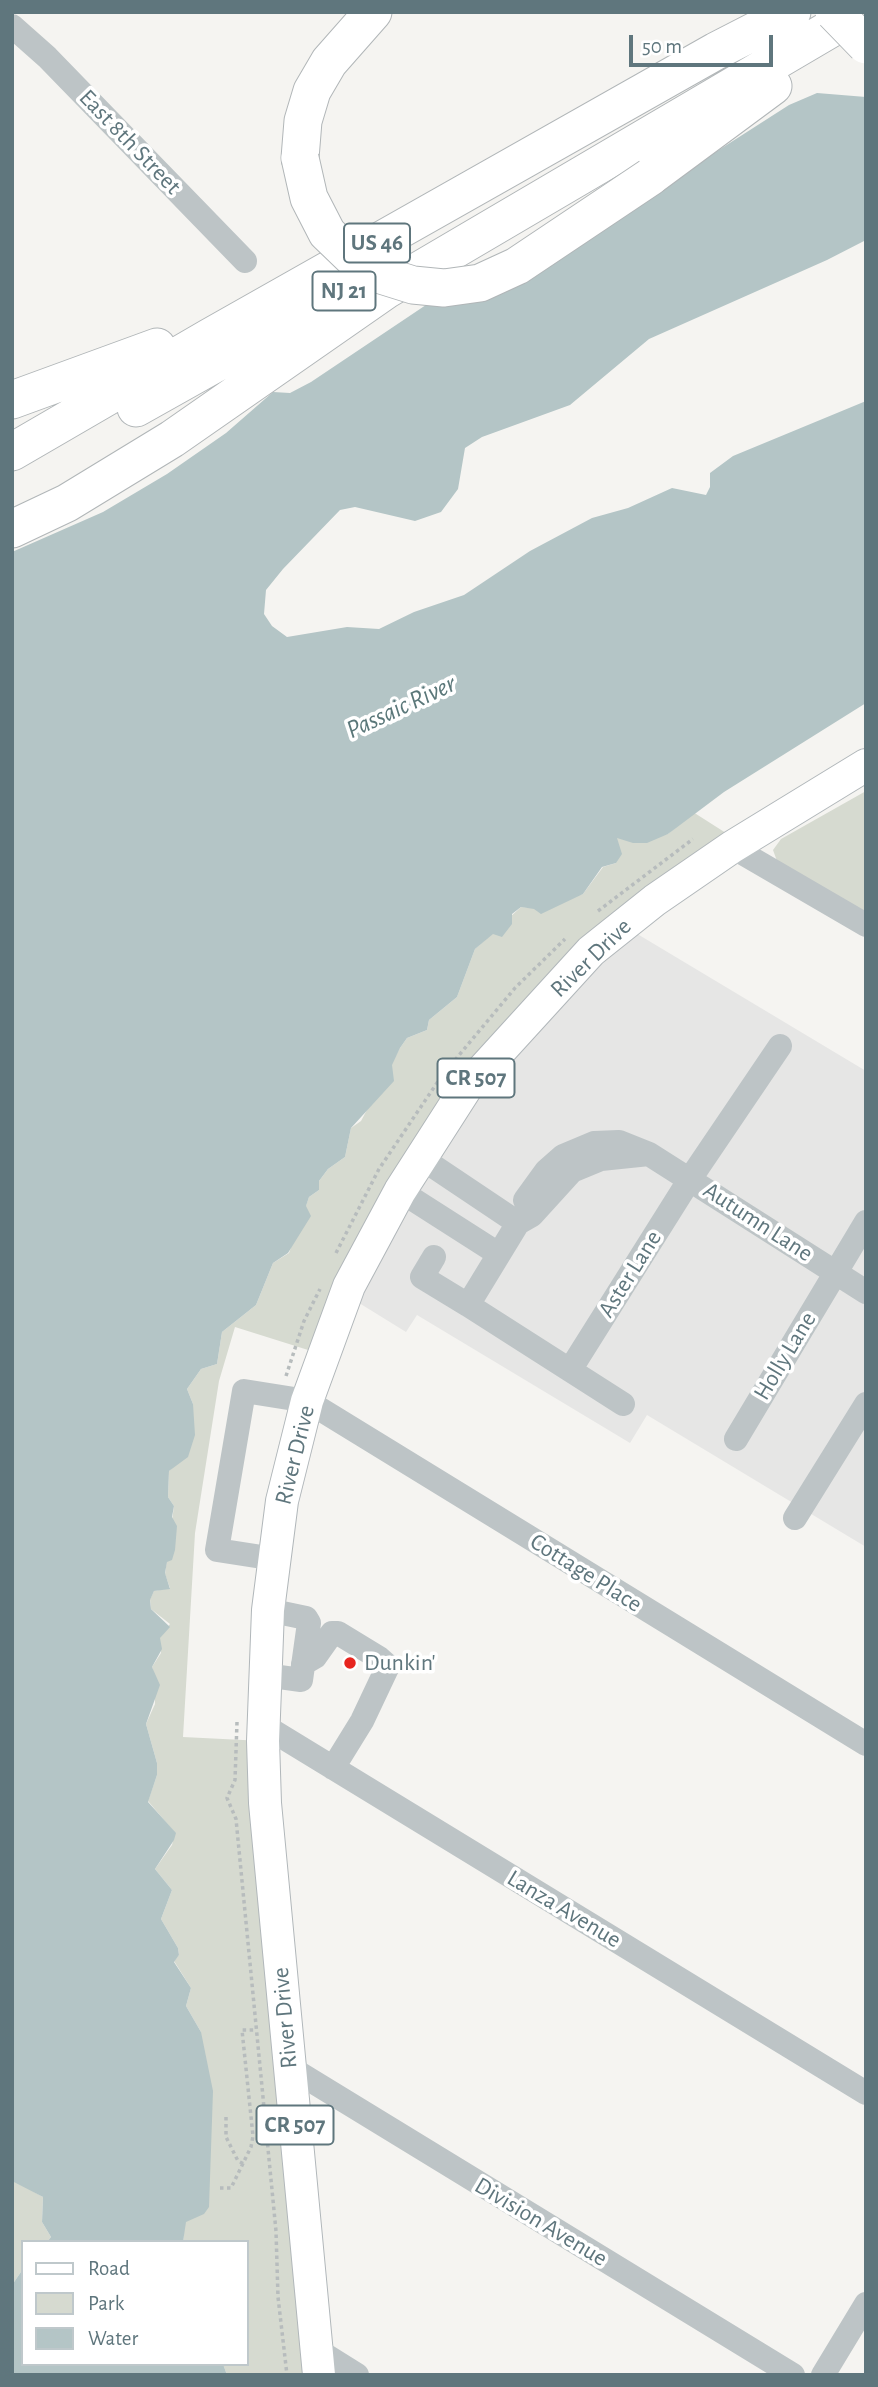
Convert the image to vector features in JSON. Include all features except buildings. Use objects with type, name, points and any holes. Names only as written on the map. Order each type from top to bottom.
[{"type":"highway","points":[[373,12],[329,62],[312,91],[303,121],[300,158],[309,198],[327,233],[354,259],[381,275],[413,285],[444,288],[480,283],[517,266],[650,177],[778,83],[831,22],[866,44]]},
{"type":"highway","name":"US 46","points":[[12,400],[148,349],[209,337],[716,51],[792,12]]},
{"type":"highway","name":"US 46","points":[[12,523],[66,500],[124,469],[386,290],[681,116],[831,22],[859,12]]},
{"type":"highway","name":"NJ 21","points":[[12,478],[427,244],[545,182],[681,116]]},
{"type":"highway","points":[[12,452],[209,337]]},
{"type":"highway","points":[[12,529],[67,503],[124,469]]},
{"type":"main road","name":"River Drive","points":[[318,2362],[265,1803],[250,1717],[265,1675],[268,1610],[293,1399],[400,1191],[466,1088],[591,951],[655,900],[732,846],[866,765]]},
{"type":"street","name":"East 8th Street","points":[[15,33],[245,261]]},
{"type":"street","points":[[732,846],[866,925]]},
{"type":"street","name":"Aster Lane","points":[[569,1370],[690,1179],[780,1046]]},
{"type":"street","name":"Autumn Lane","points":[[468,1305],[497,1253],[518,1223],[532,1215],[572,1171],[601,1159],[649,1154],[866,1292]]},
{"type":"street","points":[[421,1158],[518,1223]]},
{"type":"street","points":[[400,1191],[497,1253]]},
{"type":"street","name":"Holly Lane","points":[[736,1439],[866,1222]]},
{"type":"street","points":[[434,1257],[422,1277],[623,1404]]},
{"type":"street","points":[[275,1559],[217,1550],[244,1391],[293,1399]]},
{"type":"street","name":"Cottage Place","points":[[293,1399],[866,1744]]},
{"type":"street","points":[[794,1518],[866,1404]]},
{"type":"street","points":[[265,1675],[301,1680],[308,1620],[268,1610]]},
{"type":"street","points":[[303,1664],[315,1657],[332,1633],[338,1633],[379,1658],[387,1666],[362,1721],[333,1768]]},
{"type":"street","name":"Lanza Avenue","points":[[250,1717],[866,2093]]},
{"type":"street","name":"Division Avenue","points":[[289,2067],[793,2375]]},
{"type":"street","points":[[823,2375],[866,2304]]},
{"type":"street","points":[[318,2362],[357,2375]]},
{"type":"path","points":[[594,915],[693,839]]},
{"type":"path","points":[[454,1061],[515,988],[575,931]]},
{"type":"path","points":[[331,1263],[379,1169],[446,1071]]},
{"type":"path","points":[[293,1399],[304,1321],[321,1286]]},
{"type":"path","points":[[250,1717],[235,1780],[227,1798],[236,1819],[287,2375]]},
{"type":"path","points":[[220,2189],[232,2188],[244,2164],[253,2136],[242,2030],[256,2030]]},
{"type":"path","points":[[226,2116],[226,2137],[238,2161],[244,2164]]},
{"type":"shaded area","points":[[624,926],[866,1071],[866,1547],[647,1415],[630,1443],[417,1315],[406,1332],[351,1298],[426,1157]]},
{"type":"green space","points":[[866,791],[866,914],[777,861],[773,850],[781,839]]},
{"type":"green space","points":[[693,812],[740,842],[591,951],[466,1088],[324,1355],[235,1327],[219,1381],[195,1533],[183,1737],[263,1741],[321,2375],[227,2375],[224,2366],[248,2366],[248,2240],[183,2240],[201,2032],[186,2006],[191,1988],[174,1961],[179,1955],[178,1948],[161,1919],[172,1890],[155,1869],[172,1845],[175,1833],[148,1801],[157,1775],[157,1763],[146,1724],[155,1704],[152,1667],[161,1653],[159,1638],[170,1624],[151,1609],[150,1599],[154,1591],[170,1588],[165,1574],[174,1506],[168,1497],[169,1471],[182,1458],[193,1404],[187,1389],[201,1369],[217,1364],[222,1332],[256,1305],[273,1263],[289,1253],[309,1197],[319,1190],[319,1181],[328,1169],[345,1157],[351,1128],[361,1121],[400,1048],[407,1038],[427,1030],[429,1020],[457,997],[475,949],[521,907],[534,908],[583,894],[603,867],[616,863],[617,838],[668,834]]},
{"type":"green space","points":[[13,2180],[43,2197],[42,2222],[51,2237],[49,2240],[21,2240],[21,2272],[12,2285]]},
{"type":"water","name":"Passaic River","points":[[817,93],[866,97],[866,240],[649,339],[570,405],[482,437],[465,448],[458,489],[441,512],[415,521],[355,507],[340,510],[266,590],[264,614],[272,626],[287,637],[347,627],[379,629],[414,612],[464,595],[530,551],[592,518],[628,508],[672,488],[706,495],[710,487],[710,473],[733,456],[866,401],[866,703],[724,792],[668,834],[647,843],[633,843],[617,838],[622,854],[616,863],[602,867],[583,894],[541,914],[534,909],[521,907],[512,914],[512,924],[502,937],[493,934],[475,949],[457,997],[429,1020],[427,1030],[407,1038],[400,1048],[392,1065],[394,1081],[351,1128],[345,1157],[328,1169],[319,1181],[319,1190],[309,1197],[306,1206],[311,1216],[288,1253],[273,1263],[256,1305],[222,1332],[217,1364],[201,1369],[187,1389],[193,1404],[195,1435],[188,1457],[169,1471],[168,1497],[174,1506],[172,1517],[177,1526],[175,1550],[172,1560],[167,1562],[165,1573],[170,1589],[154,1591],[150,1600],[151,1609],[170,1627],[160,1638],[162,1649],[152,1667],[160,1685],[146,1724],[157,1763],[157,1775],[148,1802],[176,1833],[155,1869],[172,1890],[161,1919],[178,1948],[179,1955],[174,1962],[191,1988],[186,2006],[201,2032],[213,2091],[209,2207],[204,2214],[186,2222],[183,2240],[49,2240],[51,2237],[42,2222],[43,2197],[12,2181],[12,552],[103,512],[167,474],[226,433],[273,392],[290,393],[311,382],[508,250],[672,180],[789,105]]},
{"type":"water","points":[[21,2272],[21,2366],[224,2366],[227,2375],[12,2375],[12,2285]]},
{"type":"place","name":"Dunkin'","points":[[350,1663]]}]
